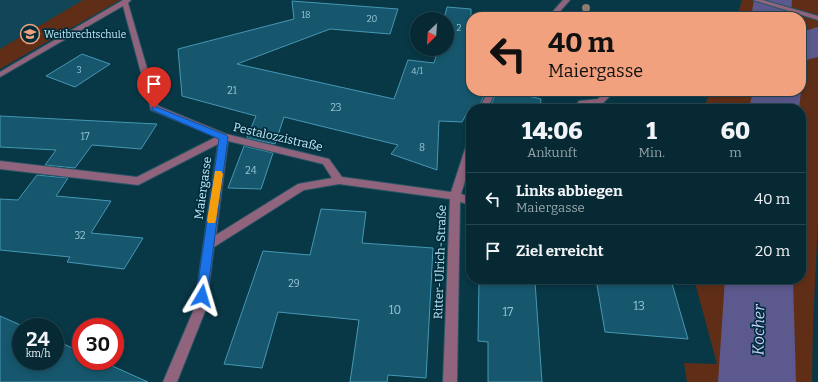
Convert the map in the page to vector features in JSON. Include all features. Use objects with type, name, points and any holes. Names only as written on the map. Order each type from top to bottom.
[{"type":"street","points":[[555,12],[567,0]]},
{"type":"street","points":[[756,0],[797,12]]},
{"type":"street","points":[[0,75],[127,1],[154,108],[224,137]]},
{"type":"street","points":[[581,104],[600,101],[606,96]]},
{"type":"street","name":"Pestalozzistraße","points":[[0,165],[138,181],[224,137],[326,161],[339,180]]},
{"type":"street","name":"Maiergasse","points":[[170,382],[200,308],[224,137]]},
{"type":"street","name":"Ritter-Ulrich-Straße","points":[[450,382],[455,196],[466,162]]},
{"type":"street","points":[[208,244],[302,187],[339,180],[455,196],[466,199]]},
{"type":"shaded area","name":"Weitbrechtschule","points":[[0,0],[120,0],[0,69]]},
{"type":"shaded area","points":[[83,0],[120,0],[0,69],[0,49]]},
{"type":"shaded area","points":[[742,0],[751,0],[793,12],[738,12]]},
{"type":"shaded area","points":[[764,0],[818,0],[818,15]]},
{"type":"shaded area","points":[[806,16],[818,19],[818,220],[812,382],[687,382],[684,363],[717,364],[695,284],[806,284],[806,104],[705,104],[709,96],[806,96]]},
{"type":"building","points":[[292,1],[398,9],[390,34],[330,29],[237,64],[394,99],[408,60],[434,63],[436,56],[454,56],[454,12],[446,12],[447,7],[471,9],[471,12],[466,12],[466,96],[484,96],[480,104],[466,104],[466,115],[462,122],[439,121],[437,170],[391,154],[398,145],[284,117],[275,144],[247,138],[256,116],[182,96],[178,49],[294,19]]},
{"type":"building","points":[[82,54],[110,64],[75,87],[46,76]]},
{"type":"building","points":[[495,96],[528,96],[541,99],[540,104],[491,104]]},
{"type":"building","points":[[0,116],[157,124],[141,149],[92,145],[75,168],[45,165],[56,150],[0,147]]},
{"type":"building","points":[[244,146],[273,153],[261,189],[228,188]]},
{"type":"building","points":[[37,175],[68,178],[56,196],[111,201],[91,233],[143,238],[124,269],[67,262],[70,257],[0,250],[0,199],[18,200]]},
{"type":"building","points":[[321,209],[366,212],[362,243],[433,248],[426,378],[388,375],[387,382],[350,382],[359,320],[278,312],[262,368],[224,364],[263,251],[310,255]]},
{"type":"building","points":[[479,284],[535,284],[542,382],[488,382],[488,342],[478,341]]},
{"type":"building","points":[[597,284],[672,284],[688,339],[605,332]]},
{"type":"building","points":[[0,316],[12,321],[12,370],[64,370],[64,344],[72,348],[72,370],[121,370],[148,382],[0,382]]},
{"type":"waterway","name":"Kocher","points":[[772,12],[773,0]]},
{"type":"waterway","name":"Kocher","points":[[806,47],[818,40]]},
{"type":"waterway","name":"Kocher","points":[[775,104],[776,96]]},
{"type":"waterway","name":"Kocher","points":[[757,382],[759,284]]},
{"type":"slow traffic","points":[[211,220],[218,174]]},
{"type":"place","name":"Weitbrechtschule","points":[[30,34]]},
{"type":"route","points":[[154,108],[224,137],[210,229],[202,296]]}]
